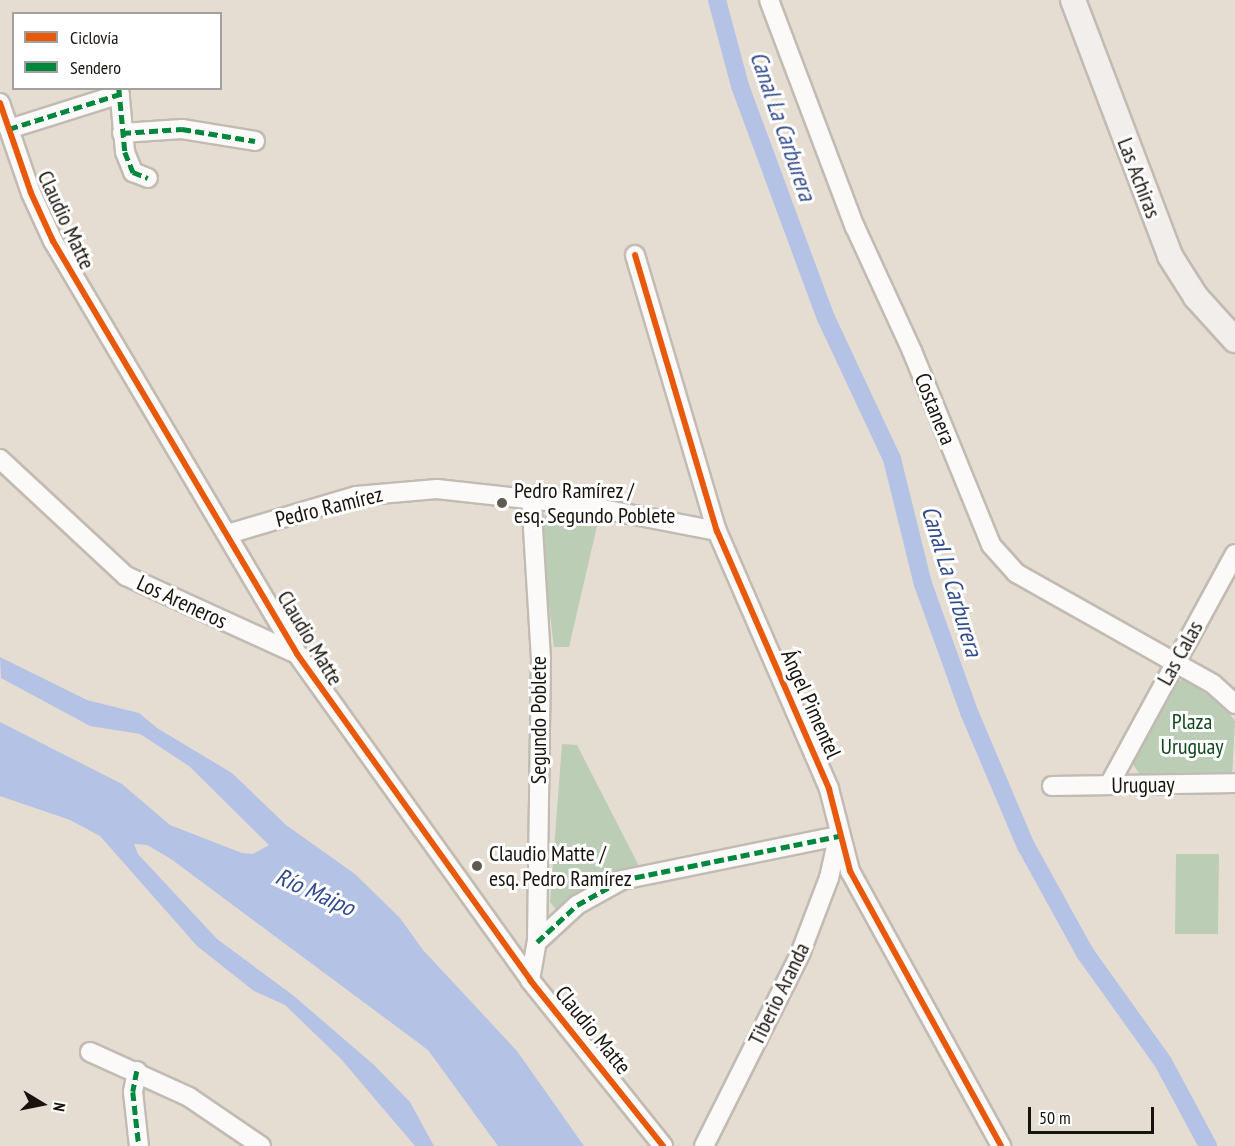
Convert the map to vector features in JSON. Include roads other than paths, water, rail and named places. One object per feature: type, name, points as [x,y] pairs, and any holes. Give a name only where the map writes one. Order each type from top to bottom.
[{"type":"street","name":"Costanera","points":[[769,0],[855,227],[912,351],[991,545],[1016,573],[1213,684],[1235,704]]},
{"type":"street","name":"Las Achiras","points":[[1073,0],[1166,246],[1196,297],[1235,340]]},
{"type":"street","points":[[9,129],[119,91],[122,133],[133,172],[148,178]]},
{"type":"street","name":"Claudio Matte","points":[[0,103],[31,194],[65,262],[297,654],[530,980],[663,1146]]},
{"type":"street","points":[[122,133],[182,129],[255,141]]},
{"type":"street","name":"Ángel Pimentel","points":[[635,255],[717,531],[824,777],[850,871],[1001,1146]]},
{"type":"street","name":"Los Areneros","points":[[0,459],[126,576],[297,654]]},
{"type":"street","name":"Pedro Ramírez","points":[[228,534],[330,502],[382,492],[437,489],[531,497],[717,531]]},
{"type":"street","name":"Segundo Poblete","points":[[530,980],[537,942],[541,659],[531,497]]},
{"type":"street","name":"Las Calas","points":[[1109,785],[1173,663],[1235,554]]},
{"type":"street","name":"Uruguay","points":[[1052,786],[1235,783]]},
{"type":"street","points":[[537,942],[577,905],[622,880],[839,836]]},
{"type":"street","name":"Tiberio Aranda","points":[[704,1146],[800,954],[829,879],[839,836]]},
{"type":"street","points":[[90,1052],[137,1071],[189,1097],[261,1146]]},
{"type":"street","points":[[137,1071],[133,1092],[139,1146]]},
{"type":"water","name":"Río Maipo","points":[[0,657],[87,700],[139,713],[157,728],[232,773],[286,825],[355,874],[400,918],[423,950],[517,1051],[584,1146],[498,1146],[428,1050],[171,859],[147,845],[134,844],[138,854],[217,939],[294,996],[374,1065],[410,1102],[434,1146],[415,1146],[341,1059],[285,1005],[254,991],[197,946],[100,836],[70,820],[0,796],[0,722],[122,784],[170,825],[242,853],[253,854],[269,845],[189,766],[140,734],[90,726],[1,678]]},
{"type":"waterway","name":"Canal La Carburera","points":[[717,0],[740,86],[826,318],[892,459],[923,584],[969,712],[1026,846],[1085,953],[1163,1062],[1208,1146]]},
{"type":"place","name":"Pedro Ramírez / esq. Segundo Poblete","points":[[502,503]]},
{"type":"place","name":"Claudio Matte / esq. Pedro Ramírez","points":[[477,866]]},
{"type":"park label","name":"Plaza Uruguay","points":[[1192,734]]}]
